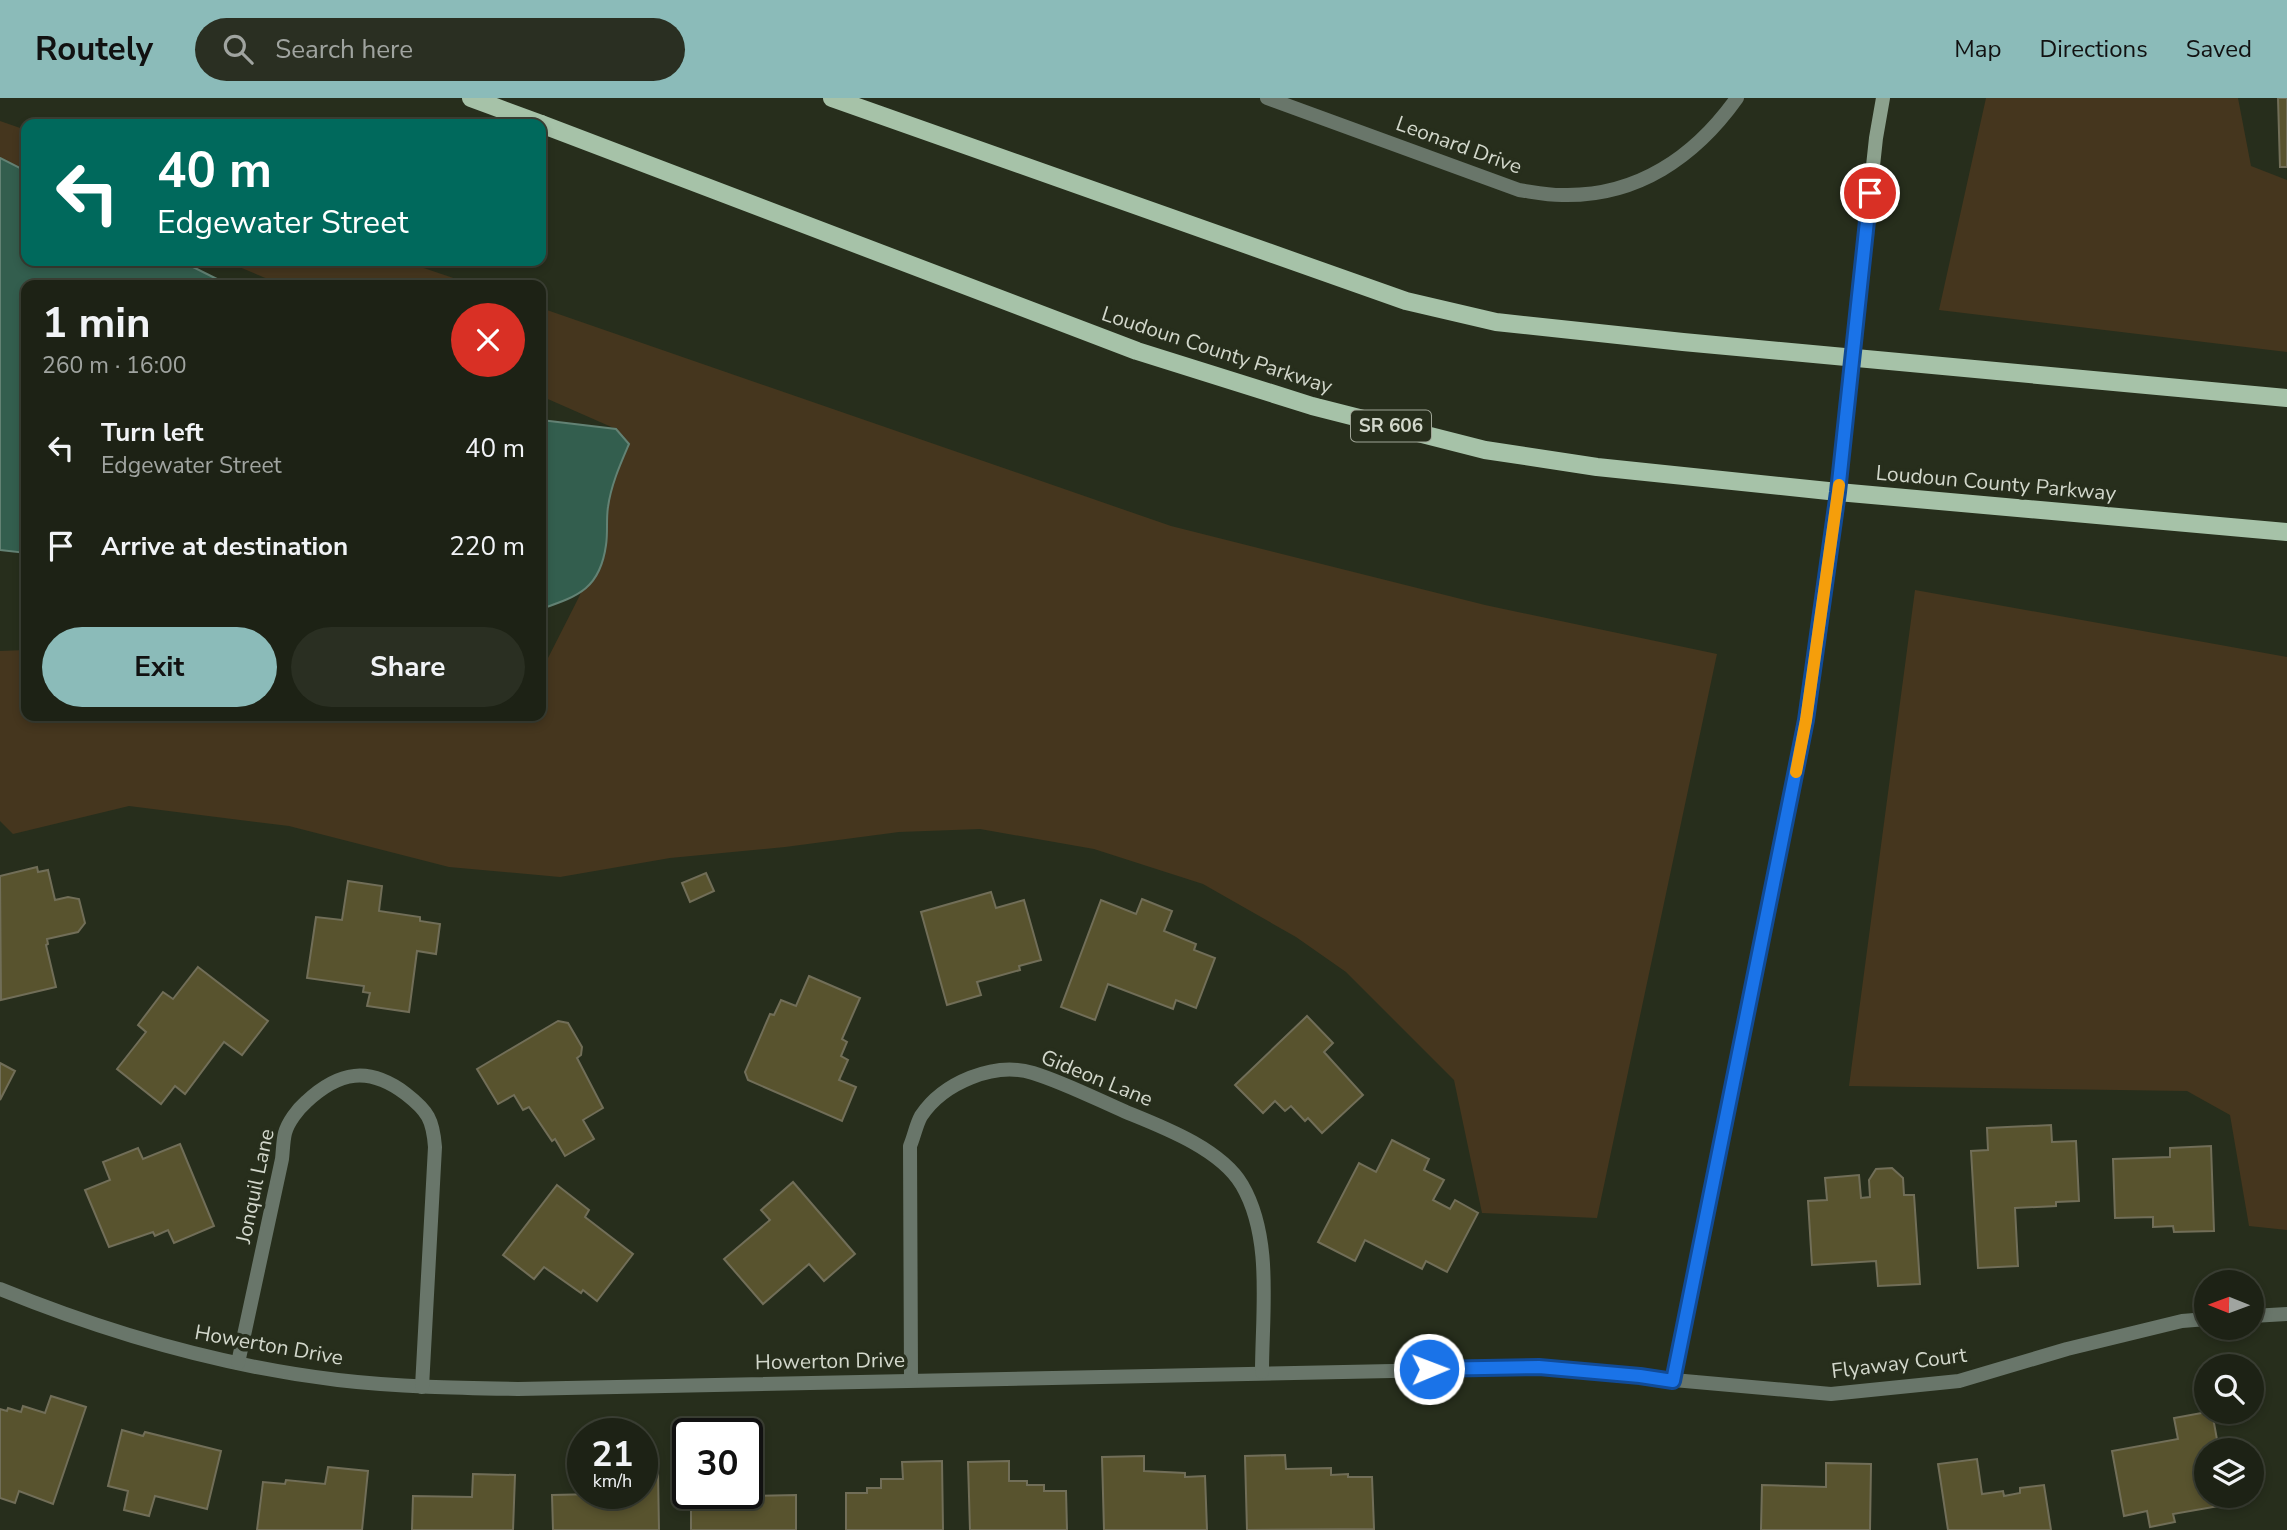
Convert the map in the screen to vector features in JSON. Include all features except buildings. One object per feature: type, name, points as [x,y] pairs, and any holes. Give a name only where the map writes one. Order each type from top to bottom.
[{"type":"main road","name":"Loudoun County Parkway","points":[[471,98],[528,119]]},
{"type":"main road","points":[[832,98],[1406,301],[1496,322],[2287,398]]},
{"type":"main road","name":"Loudoun County Parkway","points":[[546,126],[1137,351],[1312,406],[1485,450],[1597,467],[1838,492],[2287,532]]},
{"type":"street","name":"Leonard Drive","points":[[1267,98],[1519,190],[1562,195],[1606,191],[1647,177],[1686,155],[1718,125],[1737,98]]},
{"type":"street","points":[[1673,1381],[1804,734],[1838,492],[1876,138],[1883,98]]},
{"type":"street","name":"Gideon Lane","points":[[911,1380],[910,1146],[920,1118],[938,1096],[965,1079],[999,1070],[1031,1072],[1163,1127],[1216,1157],[1240,1182],[1255,1211],[1262,1242],[1262,1372]]},
{"type":"street","name":"Jonquil Lane","points":[[238,1363],[282,1159],[285,1132],[299,1108],[318,1090],[344,1077],[366,1074],[391,1083],[423,1107],[433,1126],[435,1147],[422,1387]]},
{"type":"street","name":"Howerton Drive","points":[[0,1289],[51,1310],[160,1345],[238,1363],[337,1380],[422,1387],[518,1389],[1539,1367],[1673,1381]]},
{"type":"street","points":[[2264,1315],[2287,1314]]},
{"type":"street","name":"Flyaway Court","points":[[1673,1381],[1831,1394],[1959,1381],[2067,1349],[2194,1320]]},
{"type":"shaded area","points":[[1986,98],[2238,98],[2251,166],[2287,180],[2287,352],[1939,310]]},
{"type":"shaded area","points":[[0,121],[21,128],[21,173],[0,164]]},
{"type":"shaded area","points":[[0,158],[21,168],[21,266],[191,266],[219,280],[21,280],[21,552],[0,550]]},
{"type":"shaded area","points":[[237,266],[418,266],[459,280],[270,280]]},
{"type":"shaded area","points":[[546,310],[1171,526],[1485,605],[1717,654],[1597,1218],[1482,1213],[1454,1080],[1346,972],[1296,937],[1203,884],[1094,849],[980,829],[899,832],[670,858],[560,877],[449,867],[289,826],[129,806],[13,834],[0,821],[0,651],[21,650],[21,721],[546,721],[546,660],[580,595],[616,429],[546,398]]},
{"type":"shaded area","points":[[546,421],[616,429],[629,444],[611,491],[606,545],[599,572],[585,589],[546,607]]},
{"type":"shaded area","points":[[1915,590],[2287,657],[2287,1230],[2249,1226],[2230,1115],[2187,1091],[1849,1086]]},
{"type":"slow traffic","points":[[1796,772],[1806,720],[1839,485]]},
{"type":"route","points":[[1429,1369],[1539,1367],[1673,1381],[1806,720],[1838,492],[1870,193]]}]
